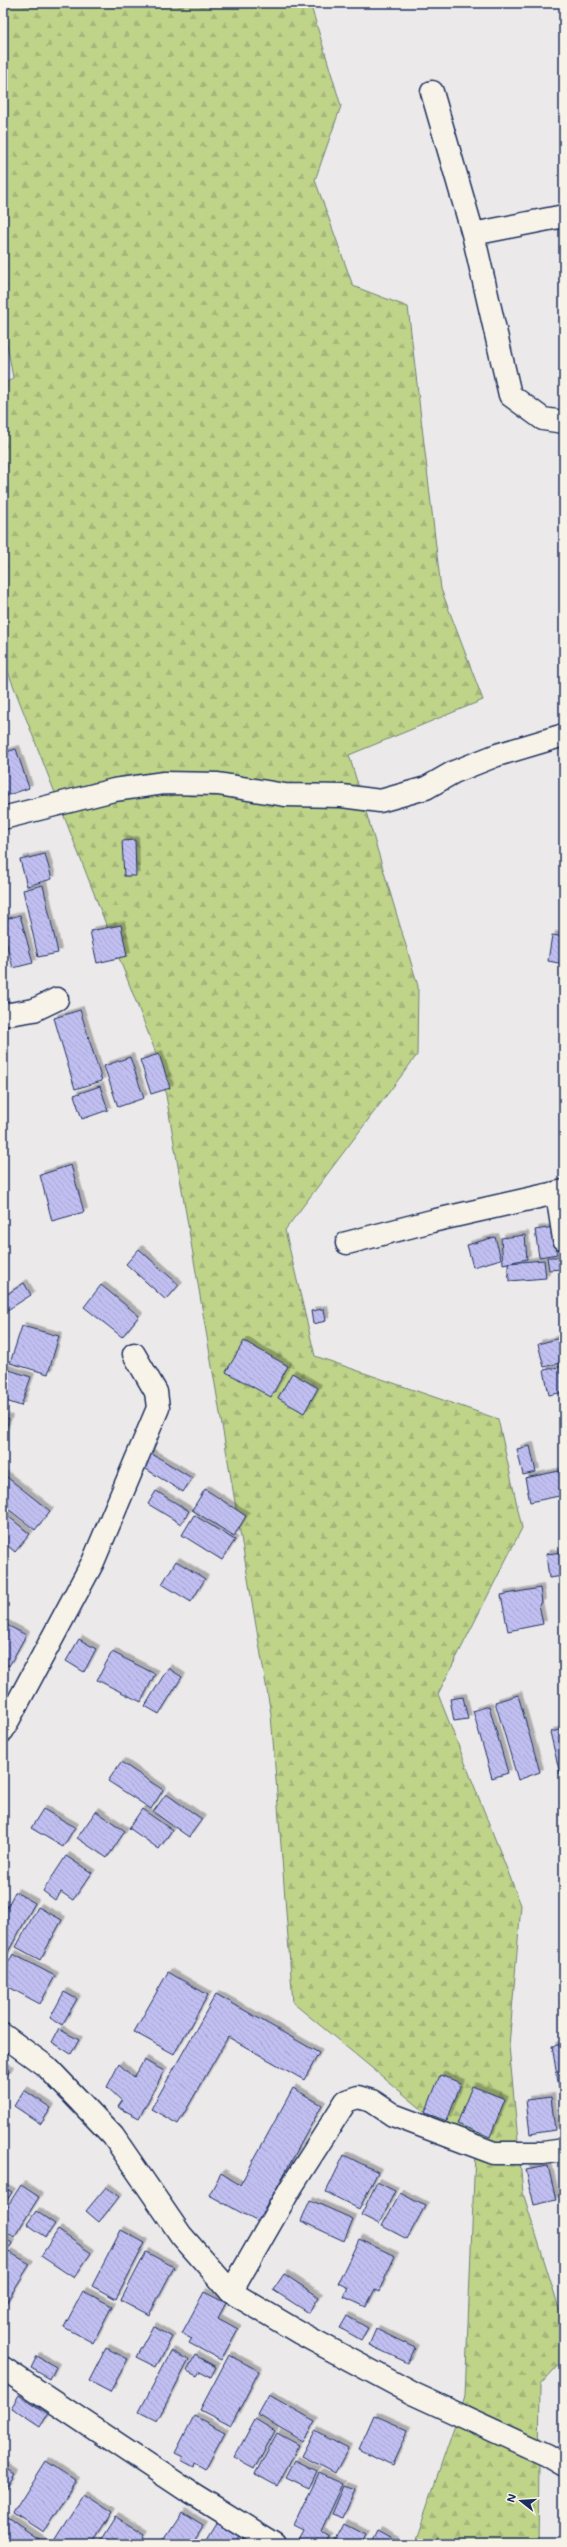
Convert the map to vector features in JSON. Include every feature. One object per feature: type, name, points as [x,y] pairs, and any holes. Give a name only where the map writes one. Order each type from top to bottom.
[{"type":"street","points":[[432,92],[473,234],[510,395],[543,419],[564,422]]},
{"type":"street","points":[[473,234],[564,216]]},
{"type":"street","points":[[3,818],[114,790],[164,783],[218,784],[285,795],[342,796],[380,801],[426,788],[454,772],[497,755],[564,735]]},
{"type":"street","points":[[3,1015],[34,1010],[57,999]]},
{"type":"street","points":[[347,1243],[432,1221],[560,1192],[564,1240]]},
{"type":"street","points":[[3,1730],[93,1562],[158,1408],[156,1392],[134,1354]]},
{"type":"street","points":[[3,2035],[46,2066],[113,2136],[181,2235],[231,2292],[300,2333],[414,2394],[547,2456],[564,2466]]},
{"type":"street","points":[[231,2292],[290,2189],[346,2101],[358,2097],[372,2101],[393,2115],[494,2153],[543,2153],[564,2150]]},
{"type":"street","points":[[3,2368],[181,2486],[274,2544]]},
{"type":"green space","points":[[3,3],[310,3],[341,106],[315,180],[353,286],[408,307],[441,589],[483,700],[349,755],[418,986],[417,1055],[285,1230],[315,1356],[498,1419],[522,1528],[438,1694],[521,1905],[509,2046],[523,2193],[564,2324],[564,2359],[540,2385],[538,2544],[414,2544],[465,2396],[475,2153],[293,2003],[271,1714],[161,1066],[3,659],[3,385],[13,378],[3,321]]},
{"type":"building","points":[[16,749],[29,788],[3,797],[3,753]]},
{"type":"building","points":[[135,840],[136,876],[124,876],[122,841]]},
{"type":"building","points":[[45,854],[52,879],[27,886],[20,860]]},
{"type":"building","points":[[43,885],[58,953],[38,957],[23,890]]},
{"type":"building","points":[[20,915],[33,963],[13,968],[3,930],[3,920]]},
{"type":"building","points":[[121,925],[127,956],[97,963],[90,931]]},
{"type":"building","points":[[552,935],[564,937],[564,964],[548,961]]},
{"type":"building","points":[[80,1010],[102,1081],[75,1089],[54,1018]]},
{"type":"building","points":[[159,1054],[170,1088],[151,1094],[140,1060]]},
{"type":"building","points":[[130,1057],[144,1098],[118,1107],[104,1066]]},
{"type":"building","points":[[100,1086],[108,1110],[82,1119],[74,1095]]},
{"type":"building","points":[[71,1165],[84,1212],[52,1221],[40,1175]]},
{"type":"building","points":[[554,1227],[557,1254],[539,1257],[535,1230]]},
{"type":"building","points":[[525,1235],[527,1259],[503,1264],[501,1238]]},
{"type":"building","points":[[495,1237],[501,1259],[473,1267],[467,1245]]},
{"type":"building","points":[[139,1249],[179,1285],[166,1300],[126,1264]]},
{"type":"building","points":[[547,1257],[561,1257],[562,1269],[549,1270]]},
{"type":"building","points":[[544,1260],[546,1278],[509,1281],[508,1263]]},
{"type":"building","points":[[24,1283],[31,1295],[3,1313],[3,1297]]},
{"type":"building","points":[[101,1285],[139,1316],[122,1337],[84,1307]]},
{"type":"building","points":[[324,1309],[326,1321],[313,1324],[311,1311]]},
{"type":"building","points":[[22,1326],[59,1336],[48,1374],[10,1363]]},
{"type":"building","points":[[564,1337],[564,1362],[544,1367],[538,1344]]},
{"type":"building","points":[[244,1341],[288,1366],[271,1397],[226,1372]]},
{"type":"building","points":[[564,1366],[564,1392],[549,1395],[544,1370]]},
{"type":"building","points":[[3,1368],[31,1377],[21,1406],[3,1400]]},
{"type":"building","points":[[292,1373],[318,1388],[304,1413],[278,1398]]},
{"type":"building","points":[[3,1417],[9,1419],[3,1436]]},
{"type":"building","points":[[564,1432],[564,1444],[561,1433]]},
{"type":"building","points":[[530,1446],[536,1472],[523,1475],[517,1449]]},
{"type":"building","points":[[149,1452],[192,1478],[183,1492],[141,1466]]},
{"type":"building","points":[[564,1470],[564,1495],[530,1502],[525,1478]]},
{"type":"building","points":[[3,1474],[50,1511],[35,1530],[3,1505]]},
{"type":"building","points":[[205,1489],[246,1516],[234,1536],[192,1510]]},
{"type":"building","points":[[156,1491],[189,1511],[181,1524],[148,1504]]},
{"type":"building","points":[[3,1512],[30,1534],[15,1552],[3,1542]]},
{"type":"building","points":[[194,1515],[235,1540],[222,1560],[182,1535]]},
{"type":"building","points":[[564,1527],[564,1546],[561,1528]]},
{"type":"building","points":[[564,1552],[564,1576],[549,1578],[546,1554]]},
{"type":"building","points":[[176,1561],[205,1579],[191,1602],[162,1584]]},
{"type":"building","points":[[540,1588],[542,1603],[539,1604],[543,1624],[508,1631],[501,1595]]},
{"type":"building","points":[[3,1623],[26,1635],[9,1666],[3,1663]]},
{"type":"building","points":[[79,1639],[96,1649],[84,1672],[66,1661]]},
{"type":"building","points":[[112,1652],[155,1674],[141,1702],[97,1680]]},
{"type":"building","points":[[168,1668],[182,1677],[159,1714],[145,1706]]},
{"type":"building","points":[[518,1695],[540,1772],[518,1780],[495,1702]]},
{"type":"building","points":[[463,1697],[468,1719],[454,1721],[450,1699]]},
{"type":"building","points":[[489,1706],[508,1773],[492,1778],[473,1711]]},
{"type":"building","points":[[564,1729],[564,1773],[560,1774],[550,1732]]},
{"type":"building","points":[[121,1762],[163,1790],[151,1809],[108,1781]]},
{"type":"building","points":[[166,1794],[202,1819],[189,1837],[153,1812]]},
{"type":"building","points":[[43,1809],[75,1827],[63,1847],[31,1828]]},
{"type":"building","points":[[142,1809],[172,1830],[159,1849],[129,1828]]},
{"type":"building","points":[[96,1811],[125,1831],[107,1858],[77,1838]]},
{"type":"building","points":[[66,1856],[92,1873],[73,1900],[61,1892],[55,1900],[43,1891]]},
{"type":"building","points":[[15,1892],[35,1903],[3,1961],[3,1915]]},
{"type":"building","points":[[38,1907],[62,1920],[40,1960],[16,1947]]},
{"type":"building","points":[[13,1954],[55,1976],[40,2004],[3,1984],[3,1972]]},
{"type":"building","points":[[168,1972],[208,1995],[174,2054],[134,2032]]},
{"type":"building","points":[[64,1992],[77,1999],[62,2025],[50,2018]]},
{"type":"building","points":[[216,1994],[319,2053],[304,2080],[228,2037],[178,2124],[151,2109]]},
{"type":"building","points":[[59,2029],[79,2040],[71,2054],[52,2042]]},
{"type":"building","points":[[564,2044],[564,2093],[560,2094],[552,2046]]},
{"type":"building","points":[[144,2060],[164,2071],[139,2118],[118,2107],[122,2101],[107,2087],[119,2064],[134,2078]]},
{"type":"building","points":[[3,2066],[10,2070],[3,2081]]},
{"type":"building","points":[[440,2075],[461,2083],[447,2121],[425,2113]]},
{"type":"building","points":[[472,2086],[505,2099],[490,2137],[457,2124]]},
{"type":"building","points":[[293,2088],[322,2105],[258,2222],[209,2195],[221,2173],[240,2185]]},
{"type":"building","points":[[24,2090],[51,2108],[41,2124],[14,2106]]},
{"type":"building","points":[[551,2097],[555,2130],[530,2134],[526,2100]]},
{"type":"building","points":[[344,2155],[378,2172],[359,2209],[326,2192]]},
{"type":"building","points":[[564,2160],[564,2173],[561,2161]]},
{"type":"building","points":[[548,2166],[556,2200],[534,2205],[526,2170]]},
{"type":"building","points":[[377,2182],[395,2191],[379,2224],[361,2215]]},
{"type":"building","points":[[21,2185],[39,2197],[14,2237],[3,2229],[3,2213]]},
{"type":"building","points":[[3,2187],[12,2192],[3,2206]]},
{"type":"building","points":[[106,2187],[119,2197],[99,2222],[86,2211]]},
{"type":"building","points":[[400,2193],[425,2206],[407,2239],[382,2226]]},
{"type":"building","points":[[310,2200],[353,2219],[344,2241],[301,2221]]},
{"type":"building","points":[[36,2211],[55,2224],[46,2237],[27,2224]]},
{"type":"building","points":[[58,2230],[91,2253],[74,2278],[41,2256]]},
{"type":"building","points":[[121,2230],[145,2243],[116,2299],[92,2286]]},
{"type":"building","points":[[3,2237],[12,2243],[3,2257]]},
{"type":"building","points":[[359,2239],[395,2256],[379,2291],[375,2289],[366,2307],[344,2297],[348,2288],[338,2283]]},
{"type":"building","points":[[9,2252],[30,2264],[4,2306],[3,2262]]},
{"type":"building","points":[[146,2252],[174,2267],[149,2315],[121,2300]]},
{"type":"building","points":[[284,2274],[319,2297],[309,2313],[273,2290]]},
{"type":"building","points":[[83,2291],[112,2306],[93,2343],[64,2327]]},
{"type":"building","points":[[204,2292],[226,2303],[218,2318],[238,2329],[221,2360],[189,2343],[192,2338],[182,2333]]},
{"type":"building","points":[[347,2316],[368,2328],[361,2340],[340,2328]]},
{"type":"building","points":[[153,2326],[172,2337],[156,2367],[136,2357]]},
{"type":"building","points":[[376,2329],[415,2348],[408,2363],[369,2345]]},
{"type":"building","points":[[106,2348],[128,2359],[110,2392],[89,2381]]},
{"type":"building","points":[[171,2351],[189,2360],[157,2421],[139,2412]]},
{"type":"building","points":[[195,2355],[216,2367],[211,2377],[200,2371],[197,2376],[187,2371]]},
{"type":"building","points":[[229,2355],[259,2371],[231,2426],[200,2410]]},
{"type":"building","points":[[37,2356],[56,2367],[50,2379],[31,2368]]},
{"type":"building","points":[[19,2395],[48,2414],[40,2427],[11,2408]]},
{"type":"building","points":[[269,2395],[315,2421],[303,2441],[258,2415]]},
{"type":"building","points":[[374,2415],[408,2430],[392,2465],[359,2449]]},
{"type":"building","points":[[194,2416],[225,2432],[205,2469],[195,2463],[194,2467],[181,2460],[183,2457],[175,2453]]},
{"type":"building","points":[[255,2419],[275,2431],[254,2469],[234,2458]]},
{"type":"building","points":[[315,2431],[348,2449],[335,2473],[302,2456]]},
{"type":"building","points":[[277,2433],[299,2445],[277,2486],[255,2474]]},
{"type":"building","points":[[295,2460],[317,2471],[309,2488],[286,2477]]},
{"type":"building","points":[[46,2461],[76,2481],[43,2532],[13,2513]]},
{"type":"building","points":[[3,2465],[15,2473],[3,2492]]},
{"type":"building","points":[[319,2473],[343,2484],[321,2531],[331,2537],[327,2544],[297,2544],[304,2531],[294,2526]]},
{"type":"building","points":[[344,2486],[355,2490],[343,2518],[332,2514]]},
{"type":"building","points":[[83,2494],[112,2513],[92,2544],[64,2544],[55,2538]]},
{"type":"building","points":[[182,2512],[203,2525],[191,2544],[161,2544]]},
{"type":"building","points":[[116,2517],[145,2535],[139,2544],[99,2544]]},
{"type":"building","points":[[8,2518],[46,2544],[3,2544],[3,2526]]},
{"type":"building","points":[[217,2521],[239,2536],[234,2544],[203,2544]]},
{"type":"building","points":[[345,2523],[366,2534],[361,2544],[334,2544]]},
{"type":"building","points":[[378,2530],[398,2541],[396,2544],[371,2544]]},
{"type":"building","points":[[242,2540],[248,2544],[240,2544]]}]
